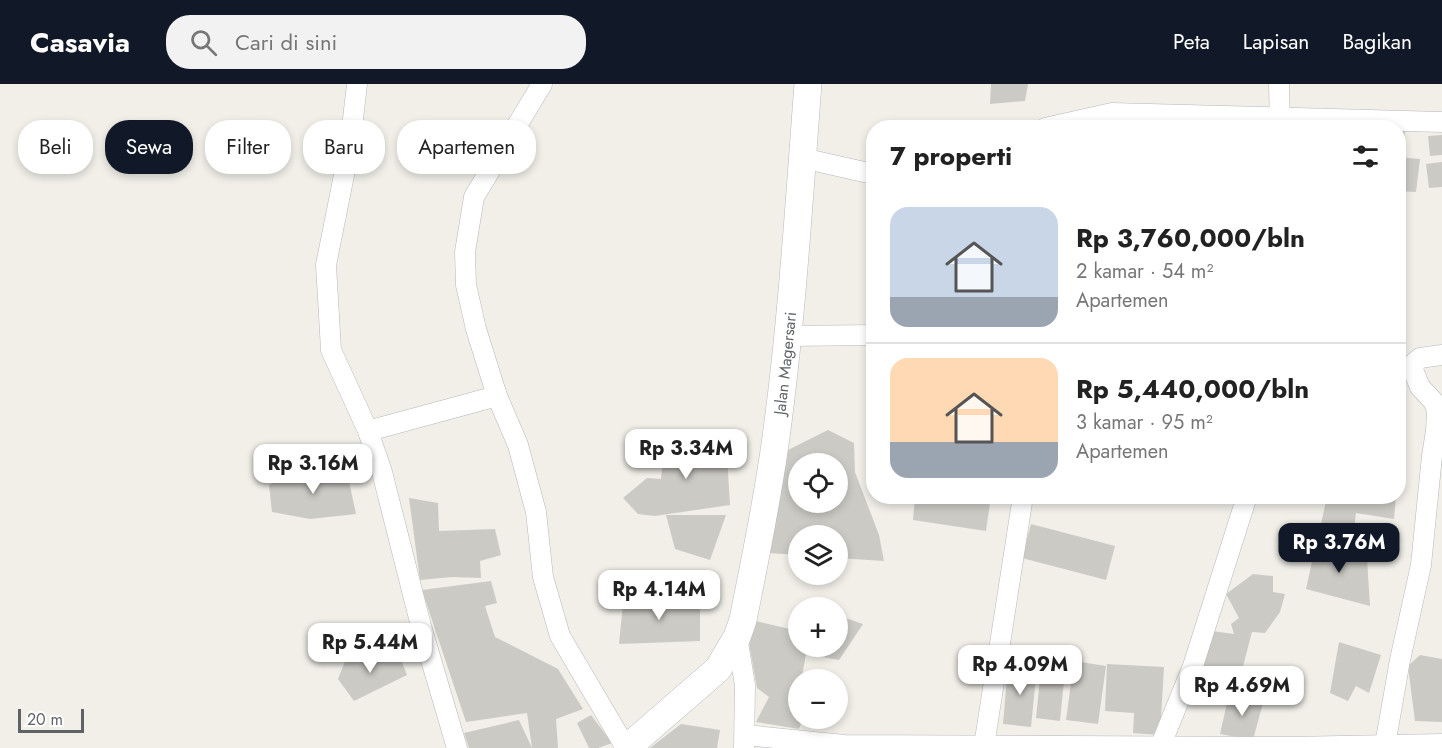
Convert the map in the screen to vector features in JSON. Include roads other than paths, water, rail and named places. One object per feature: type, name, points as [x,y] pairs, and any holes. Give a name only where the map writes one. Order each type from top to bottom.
[{"type":"street","points":[[357,84],[350,145],[327,256],[326,278],[331,350],[368,431],[382,472],[420,626],[457,748]]},
{"type":"street","points":[[542,84],[474,197],[465,252],[466,285],[476,329],[497,396],[521,456],[536,512],[543,577],[560,636],[627,748]]},
{"type":"street","name":"Jalan Magersari","points":[[627,748],[718,669],[737,637],[743,620],[769,488],[787,336],[808,84]]},
{"type":"street","points":[[1279,84],[1280,120]]},
{"type":"street","points":[[1081,120],[1112,113],[1230,120]]},
{"type":"street","points":[[1406,122],[1442,122]]},
{"type":"street","points":[[802,158],[866,172]]},
{"type":"street","points":[[787,336],[866,335]]},
{"type":"street","points":[[1385,746],[1400,660],[1421,565],[1431,456],[1436,431],[1437,412],[1434,402],[1420,387],[1413,370],[1415,362],[1420,358],[1442,355]]},
{"type":"street","points":[[368,431],[497,396]]},
{"type":"street","points":[[984,746],[1022,504]]},
{"type":"street","points":[[1160,747],[1193,666],[1244,504]]},
{"type":"street","points":[[737,637],[745,685],[745,741],[844,745],[1207,748],[1314,748],[1442,744]]}]
